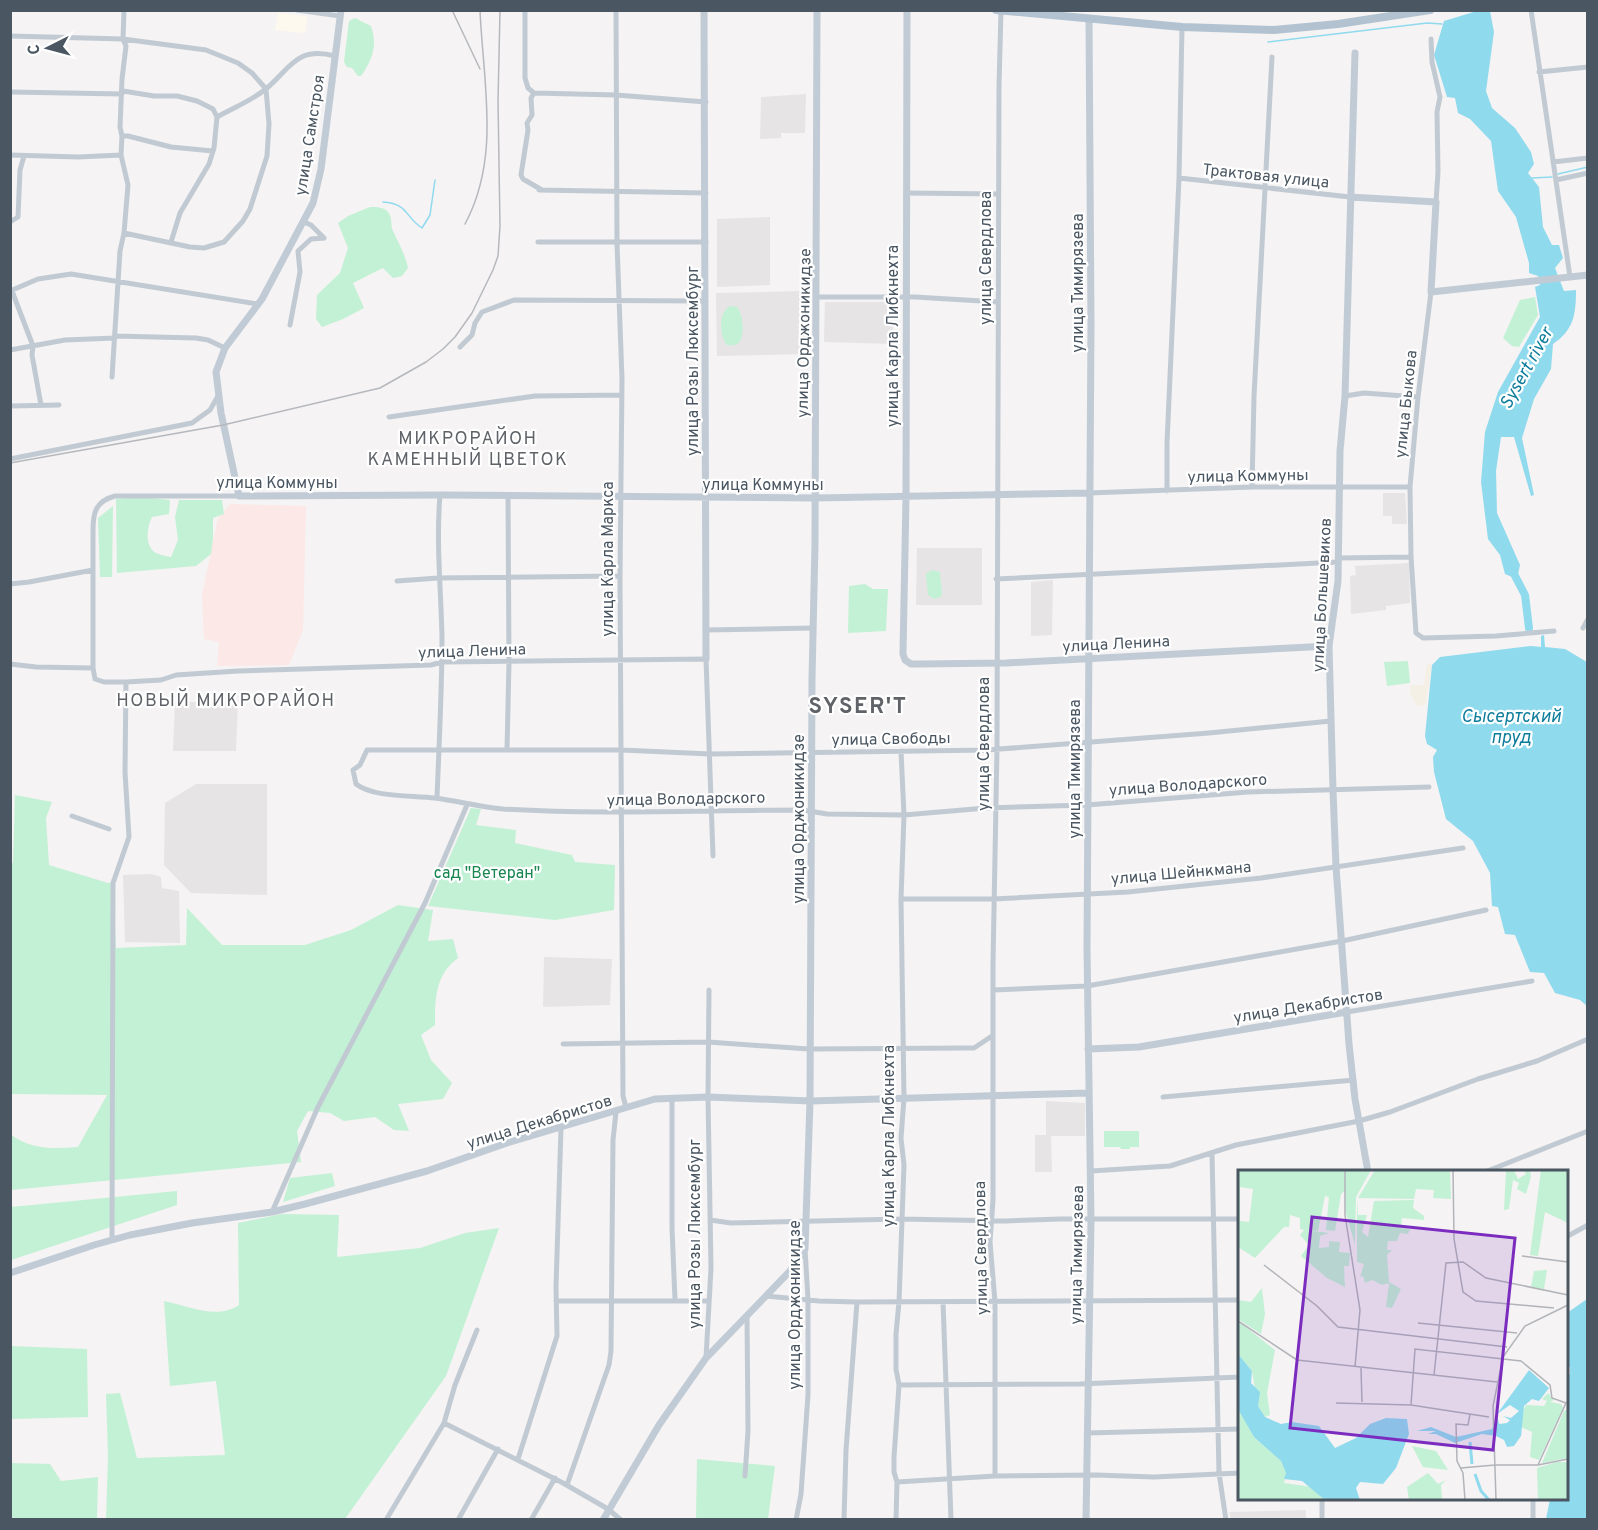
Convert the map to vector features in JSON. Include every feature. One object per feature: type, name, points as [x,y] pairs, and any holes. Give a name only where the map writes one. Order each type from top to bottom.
[{"type":"main road","points":[[996,10],[1182,27],[1274,30],[1338,24],[1430,10]]},
{"type":"street","points":[[111,377],[117,281],[128,185],[121,155],[120,127],[126,45],[123,39],[124,10]]},
{"type":"street","points":[[297,10],[340,13]]},
{"type":"street","points":[[525,10],[525,78],[528,88],[534,93],[616,95],[706,102]]},
{"type":"street","name":"улица Карла Маркса","points":[[616,10],[617,243],[621,395],[623,1096],[626,1107]]},
{"type":"street","name":"улица Розы Люксембург","points":[[704,10],[706,659],[713,856]]},
{"type":"street","name":"улица Орджоникидзе","points":[[796,1520],[801,1494],[808,1395],[808,1299],[805,1249],[810,1101],[811,811],[818,297],[817,10]]},
{"type":"street","name":"улица Карла Либкнехта","points":[[905,660],[903,654],[906,497],[907,10]]},
{"type":"street","points":[[1531,10],[1570,277]]},
{"type":"street","name":"улица Свердлова","points":[[995,1476],[995,1302],[990,1242],[997,748],[998,194],[1001,11]]},
{"type":"street","name":"улица Самстроя","points":[[239,496],[218,396],[216,372],[225,348],[262,299],[304,222],[318,188],[340,13]]},
{"type":"street","name":"улица Тимирязева","points":[[1086,1520],[1091,1220],[1087,986],[1089,19]]},
{"type":"street","points":[[1167,491],[1167,443],[1179,178],[1182,27]]},
{"type":"street","points":[[10,36],[123,39],[206,50],[221,54],[238,63],[252,73],[266,89],[269,124],[267,156],[250,209],[243,221],[224,242],[204,248],[190,247],[124,233]]},
{"type":"street","name":"улица Быкова","points":[[1431,39],[1432,62],[1440,97],[1437,112],[1438,172],[1431,292],[1410,487],[1411,557],[1417,636],[1423,638],[1496,636],[1554,631]]},
{"type":"street","points":[[217,117],[266,89],[290,64],[311,53],[335,56]]},
{"type":"street","name":"улица Большевиков","points":[[1355,53],[1338,560],[1336,599],[1329,646],[1336,867],[1354,1080],[1368,1170]]},
{"type":"street","points":[[1252,487],[1254,396],[1272,57]]},
{"type":"street","points":[[1539,72],[1587,67]]},
{"type":"street","points":[[10,92],[122,92],[177,96],[197,100],[213,109],[217,117],[213,151],[201,180],[180,213],[171,242]]},
{"type":"street","points":[[534,93],[531,98],[532,115],[527,123],[521,175],[523,179],[540,190],[706,194]]},
{"type":"street","points":[[122,136],[171,147],[213,151]]},
{"type":"street","points":[[10,155],[78,157],[121,155]]},
{"type":"street","points":[[10,222],[18,217],[20,170],[24,156]]},
{"type":"street","points":[[1553,162],[1587,158]]},
{"type":"street","points":[[1556,180],[1587,173]]},
{"type":"street","name":"Трактовая улица","points":[[1179,178],[1350,197]]},
{"type":"street","points":[[906,193],[998,194]]},
{"type":"street","points":[[1350,197],[1436,202]]},
{"type":"street","points":[[290,325],[300,272],[298,251],[310,239],[324,238],[311,225],[304,222]]},
{"type":"street","points":[[538,242],[706,242]]},
{"type":"street","points":[[41,405],[32,355],[33,346],[11,291],[38,279],[71,274],[258,304]]},
{"type":"street","points":[[1431,292],[1587,275]]},
{"type":"street","points":[[818,297],[905,297],[998,302]]},
{"type":"street","points":[[460,347],[472,336],[478,318],[483,312],[525,299],[706,301]]},
{"type":"street","points":[[10,350],[65,340],[115,337],[196,338],[208,340],[225,348]]},
{"type":"street","points":[[1345,396],[1364,393],[1418,397]]},
{"type":"street","points":[[389,417],[535,396],[621,395]]},
{"type":"street","points":[[10,459],[192,423],[210,410],[218,396]]},
{"type":"street","points":[[10,406],[59,405]]},
{"type":"street","name":"улица Коммуны","points":[[93,570],[93,513],[99,503],[115,496],[508,495],[815,498],[1089,493],[1252,487],[1410,487]]},
{"type":"street","points":[[437,798],[442,662],[438,578],[440,495]]},
{"type":"street","points":[[507,750],[508,495]]},
{"type":"street","points":[[996,579],[1411,557]]},
{"type":"street","points":[[10,584],[93,570],[93,668],[10,664]]},
{"type":"street","points":[[397,581],[438,578],[620,576]]},
{"type":"street","points":[[1583,628],[1587,619]]},
{"type":"street","points":[[706,630],[813,628]]},
{"type":"street","name":"улица Ленина","points":[[905,660],[911,664],[996,663],[1329,646]]},
{"type":"street","name":"улица Ленина","points":[[93,668],[95,679],[126,682],[161,680],[176,675],[238,671],[442,662],[706,659]]},
{"type":"street","points":[[112,1240],[113,883],[129,837],[125,772],[126,682]]},
{"type":"street","name":"улица Свободы","points":[[353,770],[360,765],[367,750],[622,750],[710,754],[987,750],[1087,744],[1331,721]]},
{"type":"street","name":"улица Карла Либкнехта","points":[[896,1520],[897,1482],[894,1457],[899,1385],[896,1369],[904,1165],[901,1138],[904,1098],[901,899],[904,814],[901,752]]},
{"type":"street","name":"улица Володарского","points":[[353,770],[356,784],[370,792],[437,798],[467,805],[502,808],[622,813],[713,810],[904,814],[996,807],[1087,805],[1248,792],[1429,787]]},
{"type":"street","points":[[272,1212],[318,1107],[425,903],[467,805]]},
{"type":"street","points":[[72,816],[109,829]]},
{"type":"street","name":"улица Шейнкмана","points":[[901,899],[994,899],[1150,889],[1336,867],[1462,848]]},
{"type":"street","points":[[993,990],[1087,986],[1342,940],[1486,910]]},
{"type":"street","name":"улица Декабристов","points":[[1088,1049],[1139,1047],[1532,981]]},
{"type":"street","name":"улица Розы Люксембург","points":[[706,1358],[710,1220],[709,990]]},
{"type":"street","points":[[563,1044],[708,1042],[809,1049],[975,1048],[992,1036]]},
{"type":"street","points":[[1091,1171],[1170,1167],[1236,1145],[1359,1121],[1537,1061],[1587,1039]]},
{"type":"street","points":[[1163,1097],[1354,1080]]},
{"type":"street","name":"улица Декабристов","points":[[10,1274],[112,1240],[192,1223],[272,1212],[427,1171],[507,1143],[655,1099],[708,1097],[810,1101],[1089,1093]]},
{"type":"street","points":[[672,1098],[672,1228],[675,1300]]},
{"type":"street","points":[[567,1485],[609,1365],[612,1328],[615,1112]]},
{"type":"street","points":[[518,1459],[557,1336],[561,1128]]},
{"type":"street","points":[[1490,1170],[1587,1131]]},
{"type":"street","points":[[1212,1153],[1219,1473],[1226,1520]]},
{"type":"street","points":[[710,1220],[730,1224],[901,1219],[1238,1219]]},
{"type":"street","points":[[1568,1236],[1587,1225]]},
{"type":"street","points":[[603,1520],[659,1425],[706,1358],[790,1271],[805,1249]]},
{"type":"street","points":[[766,1296],[857,1302],[1238,1300]]},
{"type":"street","points":[[556,1301],[709,1301]]},
{"type":"street","points":[[844,1520],[846,1450],[857,1302]]},
{"type":"street","points":[[943,1302],[951,1520]]},
{"type":"street","points":[[745,1476],[748,1431],[747,1314]]},
{"type":"street","points":[[386,1520],[444,1423],[455,1385],[477,1330]]},
{"type":"street","points":[[899,1385],[1087,1383],[1238,1377]]},
{"type":"street","points":[[444,1423],[567,1485],[609,1509],[621,1520]]},
{"type":"street","points":[[1087,1432],[1238,1429]]},
{"type":"street","points":[[458,1520],[498,1449]]},
{"type":"street","points":[[897,1482],[995,1476],[1154,1477],[1238,1473]]},
{"type":"street","points":[[531,1520],[555,1479]]},
{"type":"street","points":[[1322,1500],[1322,1520]]},
{"type":"street","points":[[1533,1500],[1533,1520]]},
{"type":"shaded area","points":[[278,13],[307,16],[305,33],[275,30]]},
{"type":"shaded area","points":[[806,94],[805,133],[781,133],[781,138],[760,139],[761,97]]},
{"type":"shaded area","points":[[770,217],[770,285],[717,287],[717,219]]},
{"type":"shaded area","points":[[803,291],[806,354],[717,356],[716,293]]},
{"type":"shaded area","points":[[825,302],[893,302],[893,344],[824,342]]},
{"type":"shaded area","points":[[1383,493],[1405,493],[1407,524],[1392,524],[1392,516],[1383,516]]},
{"type":"shaded area","points":[[230,504],[306,506],[303,630],[289,665],[217,666],[219,642],[204,639],[202,595],[218,518]]},
{"type":"shaded area","points":[[917,548],[982,548],[982,605],[916,605]]},
{"type":"shaded area","points":[[1409,563],[1410,603],[1386,606],[1386,610],[1351,614],[1350,576],[1356,575],[1355,566]]},
{"type":"shaded area","points":[[1053,580],[1052,635],[1031,636],[1031,582]]},
{"type":"shaded area","points":[[175,702],[238,702],[236,751],[173,751]]},
{"type":"shaded area","points":[[196,784],[267,784],[267,895],[191,893],[164,865],[165,803]]},
{"type":"shaded area","points":[[151,874],[161,877],[162,888],[179,891],[180,943],[125,942],[123,875]]},
{"type":"shaded area","points":[[544,957],[612,959],[610,1005],[543,1007]]},
{"type":"shaded area","points":[[1046,1101],[1085,1103],[1085,1136],[1051,1136],[1052,1172],[1035,1172],[1035,1135],[1046,1135]]},
{"type":"shaded area","points":[[1306,1510],[1306,1520],[1231,1519],[1229,1512]]},
{"type":"green space","points":[[355,18],[371,26],[374,40],[371,58],[361,76],[358,76],[352,68],[347,67],[344,62],[349,21]]},
{"type":"green space","points":[[370,207],[382,208],[390,214],[392,229],[408,268],[402,276],[393,278],[383,268],[353,283],[364,308],[322,327],[316,319],[317,295],[340,273],[348,248],[338,223]]},
{"type":"green space","points":[[1535,297],[1538,315],[1519,347],[1512,346],[1503,338],[1520,300]]},
{"type":"green space","points":[[730,306],[737,307],[739,310],[743,326],[740,341],[737,344],[727,345],[722,336],[721,324],[723,313]]},
{"type":"green space","points":[[141,497],[170,500],[169,514],[152,517],[148,541],[152,550],[171,557],[178,540],[175,517],[179,500],[222,500],[224,514],[213,518],[211,554],[196,566],[117,573],[116,499]]},
{"type":"green space","points":[[113,506],[112,577],[100,577],[98,518]]},
{"type":"green space","points":[[932,570],[940,572],[942,594],[941,597],[934,599],[928,595],[926,574]]},
{"type":"green space","points":[[865,584],[873,589],[888,589],[886,631],[848,633],[849,586]]},
{"type":"green space","points":[[1408,661],[1410,683],[1387,686],[1384,662]]},
{"type":"green space","points":[[15,795],[52,802],[46,818],[49,865],[108,883],[113,882],[116,948],[186,945],[187,908],[222,945],[305,945],[351,930],[398,905],[433,910],[428,941],[453,939],[458,958],[445,972],[438,988],[435,1025],[421,1035],[431,1060],[452,1083],[443,1099],[398,1104],[409,1131],[394,1130],[375,1117],[344,1121],[330,1113],[308,1111],[297,1131],[301,1162],[11,1190],[10,1134],[34,1146],[78,1147],[107,1095],[11,1094],[10,864],[13,863]]},
{"type":"green space","name":"сад \"Ветеран\"","points":[[471,808],[481,809],[476,825],[516,830],[515,843],[572,855],[575,862],[615,865],[614,910],[555,920],[428,906]]},
{"type":"green space","points":[[1104,1131],[1139,1131],[1139,1147],[1121,1149],[1120,1147],[1104,1147]]},
{"type":"green space","points":[[332,1173],[335,1186],[283,1202],[290,1178]]},
{"type":"green space","points":[[177,1191],[177,1205],[11,1260],[11,1207]]},
{"type":"green space","points":[[282,1214],[339,1215],[337,1257],[420,1248],[465,1233],[499,1228],[446,1376],[345,1519],[106,1519],[108,1457],[106,1394],[120,1393],[137,1458],[225,1455],[216,1381],[170,1386],[164,1301],[212,1312],[239,1305],[238,1223]]},
{"type":"green space","points":[[11,1346],[87,1349],[88,1417],[11,1419]]},
{"type":"green space","points":[[697,1459],[775,1466],[768,1519],[696,1520]]},
{"type":"green space","points":[[11,1463],[50,1464],[61,1481],[98,1477],[97,1519],[11,1519]]},
{"type":"sand","points":[[1427,664],[1432,665],[1426,702],[1424,705],[1416,706],[1410,692],[1410,685],[1424,685]]},
{"type":"water","points":[[1477,11],[1490,11],[1494,32],[1486,91],[1492,108],[1515,128],[1531,152],[1534,164],[1528,173],[1539,187],[1543,227],[1552,245],[1559,245],[1563,258],[1555,268],[1564,291],[1576,290],[1570,327],[1553,344],[1551,369],[1534,399],[1522,438],[1534,495],[1531,496],[1514,437],[1501,437],[1496,471],[1497,513],[1520,565],[1517,579],[1505,574],[1500,555],[1488,539],[1481,482],[1485,432],[1498,392],[1540,317],[1535,287],[1540,285],[1538,276],[1529,273],[1529,263],[1516,217],[1498,191],[1491,141],[1470,119],[1458,113],[1455,98],[1447,97],[1434,55],[1444,21]]},
{"type":"water","name":"Сысертский пруд","points":[[1544,635],[1545,647],[1565,649],[1587,662],[1587,1006],[1580,1000],[1555,993],[1544,973],[1530,972],[1515,935],[1505,934],[1498,907],[1492,906],[1490,873],[1473,841],[1446,819],[1434,772],[1433,757],[1437,750],[1427,744],[1425,736],[1432,665],[1440,657],[1531,646],[1541,647],[1541,636]]},
{"type":"water","points":[[1587,1299],[1587,1519],[1546,1519],[1550,1500],[1568,1500],[1568,1375],[1570,1367],[1568,1366],[1568,1312]]},
{"type":"waterway","points":[[1268,42],[1427,23],[1442,24]]},
{"type":"waterway","points":[[1558,174],[1588,167]]},
{"type":"waterway","points":[[1532,178],[1552,177]]},
{"type":"waterway","points":[[383,202],[398,205],[422,228],[430,215],[435,180]]},
{"type":"waterway","name":"Sysert river","points":[[1513,572],[1525,595],[1529,628]]},
{"type":"railway","points":[[452,10],[480,69]]},
{"type":"railway","points":[[465,224],[476,199],[483,173],[486,146],[486,92],[480,10]]},
{"type":"railway","points":[[10,463],[223,425],[380,388],[426,362],[443,349],[455,337],[472,313],[498,256],[500,10]]},
{"type":"district","name":"МИКРОРАЙОН КАМЕННЫЙ ЦВЕТОК","points":[[468,448]]},
{"type":"district","name":"НОВЫЙ МИКРОРАЙОН","points":[[226,700]]},
{"type":"district","name":"SYSER'T","points":[[858,705]]}]
